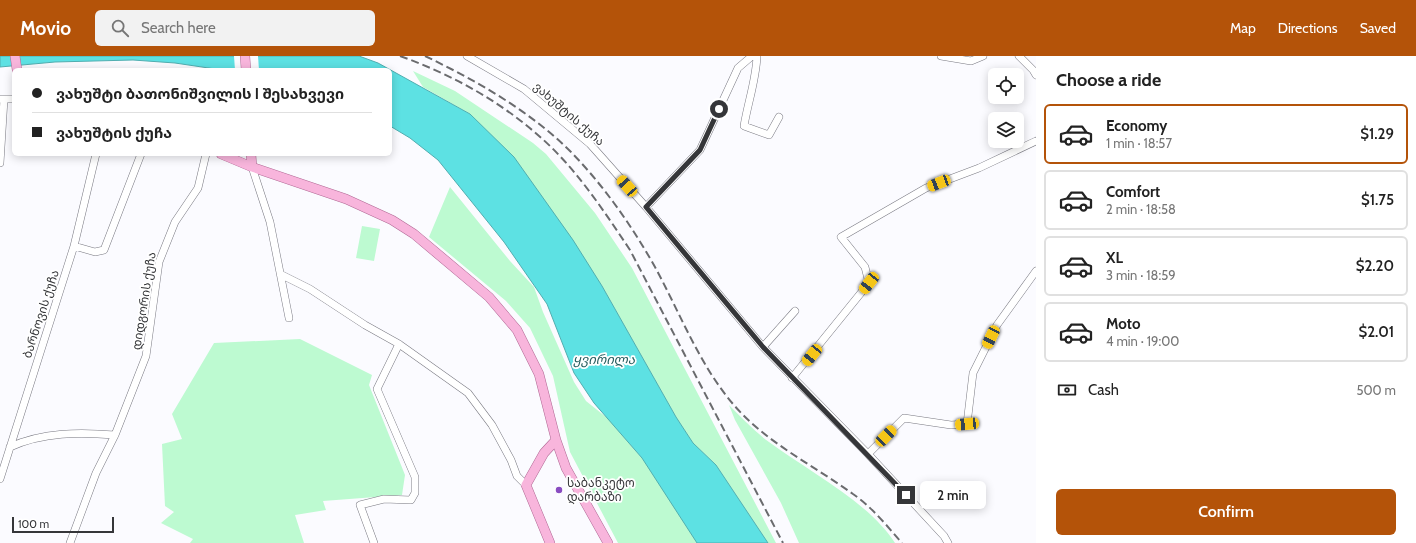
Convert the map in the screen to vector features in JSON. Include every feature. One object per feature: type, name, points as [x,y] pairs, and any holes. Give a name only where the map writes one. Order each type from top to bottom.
[{"type":"main road","points":[[14,56],[17,68]]},
{"type":"main road","points":[[245,56],[246,68]]},
{"type":"main road","points":[[226,156],[252,167],[346,199],[392,220],[414,234],[489,297],[517,330],[539,374],[556,440],[566,468],[608,543]]},
{"type":"main road","points":[[251,156],[252,167]]},
{"type":"main road","points":[[550,543],[526,485],[544,453],[556,440]]},
{"type":"street","name":"ვახუშტის ქუჩა","points":[[467,56],[524,89],[584,139],[646,207],[763,347],[868,454],[944,536],[948,543]]},
{"type":"street","points":[[646,207],[700,150],[738,68],[752,56]]},
{"type":"street","points":[[757,56],[756,73],[744,126],[769,135],[779,117]]},
{"type":"street","points":[[941,56],[971,61],[983,56]]},
{"type":"street","points":[[1018,56],[1034,70],[1036,75]]},
{"type":"street","points":[[0,163],[2,99]]},
{"type":"street","points":[[792,378],[869,283],[865,267],[841,237],[851,229],[926,188],[979,168],[1036,141]]},
{"type":"street","name":"ბარნოვის ქუჩა","points":[[0,479],[74,246],[96,156]]},
{"type":"street","points":[[74,246],[96,252],[104,250],[140,156]]},
{"type":"street","name":"დიდგორის ქუჩა","points":[[70,543],[96,473],[115,435],[146,356],[153,315],[157,275],[165,245],[175,222],[198,188],[206,156]]},
{"type":"street","points":[[252,167],[265,204],[282,275],[289,318]]},
{"type":"street","points":[[868,454],[904,418],[951,425],[967,424],[973,373],[997,325],[1036,271]]},
{"type":"street","points":[[282,275],[310,289],[365,325],[399,344],[468,393],[492,425],[511,460],[517,476],[526,485]]},
{"type":"street","points":[[763,347],[795,311]]},
{"type":"street","points":[[374,543],[360,505],[384,499],[411,500],[415,493],[415,477],[377,389],[399,344]]},
{"type":"street","points":[[0,455],[23,442],[55,434],[115,435]]},
{"type":"green space","points":[[413,71],[455,91],[533,143],[546,154],[595,213],[632,268],[776,543],[768,543],[716,465],[693,443],[676,417],[602,286],[470,114],[423,87]]},
{"type":"green space","points":[[450,187],[510,261],[534,287],[543,312],[574,382],[586,401],[611,421],[634,449],[719,543],[618,543],[570,452],[553,376],[530,328],[506,301],[429,237]]},
{"type":"green space","points":[[362,226],[380,229],[374,261],[356,258]]},
{"type":"green space","points":[[300,339],[372,375],[369,385],[405,475],[402,495],[323,501],[326,510],[295,515],[304,543],[190,543],[193,539],[161,523],[174,512],[165,506],[162,444],[182,439],[172,414],[214,343]]},
{"type":"green space","points":[[729,405],[764,438],[837,488],[870,514],[884,528],[895,543],[799,543],[781,503],[735,420]]},
{"type":"water","name":"ყვირილა","points":[[0,56],[359,56],[387,68],[209,68],[175,63],[133,60],[55,62],[0,67]]},
{"type":"water","name":"ყვირილა","points":[[392,71],[470,114],[514,157],[573,240],[602,286],[676,417],[693,443],[716,465],[768,543],[697,543],[642,458],[594,403],[574,373],[547,304],[504,242],[438,160],[410,138],[392,127]]},
{"type":"pier","points":[[234,56],[258,56],[259,68],[235,68]]},
{"type":"railway","points":[[400,56],[461,82],[516,117],[550,146],[583,183],[630,250],[783,543]]},
{"type":"railway","points":[[425,56],[502,98],[538,123],[571,152],[617,207],[637,237],[655,267],[700,355],[721,389],[733,404],[746,418],[774,442],[860,499],[879,517],[902,543]]},
{"type":"place","name":"საბანკეტო დარბაზი","points":[[559,490]]},
{"type":"route","points":[[719,109],[700,150],[646,207],[763,347],[906,495]]}]
